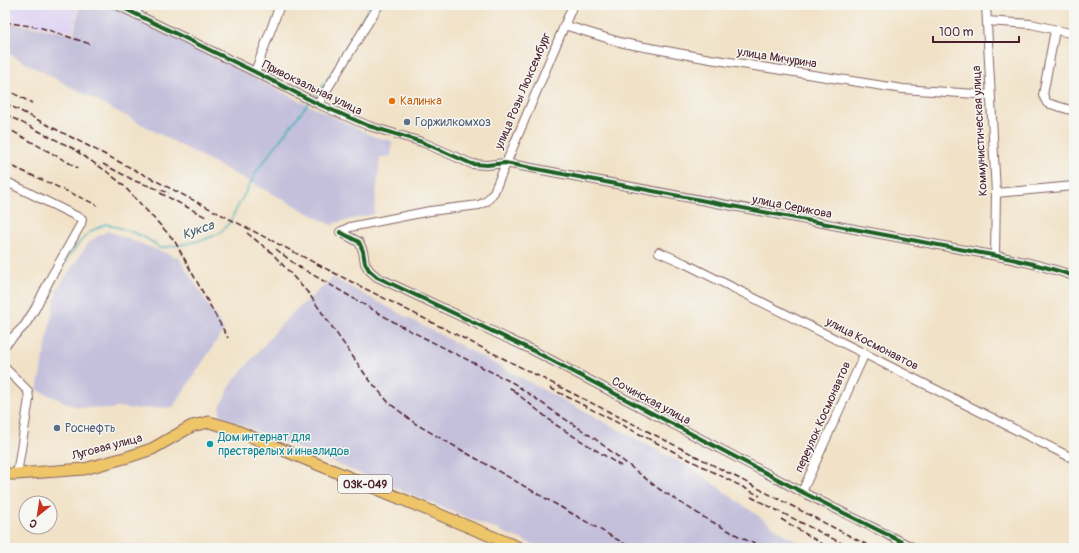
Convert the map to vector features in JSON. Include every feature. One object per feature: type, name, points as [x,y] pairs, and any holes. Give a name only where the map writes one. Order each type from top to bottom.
[{"type":"main road","name":"Луговая улица","points":[[5,474],[84,469],[100,465],[152,449],[192,426],[210,422],[230,428],[520,548]]},
{"type":"street","name":"Привокзальная улица","points":[[117,5],[314,101],[369,126],[422,142],[472,164],[487,165],[506,163]]},
{"type":"street","points":[[135,14],[140,5]]},
{"type":"street","points":[[255,72],[280,5]]},
{"type":"street","points":[[314,101],[378,5]]},
{"type":"street","name":"улица Розы Люксембург","points":[[377,277],[369,270],[365,263],[359,242],[340,232],[350,227],[430,212],[479,205],[487,201],[494,192],[573,5]]},
{"type":"street","name":"Коммунистическая улица","points":[[986,5],[996,193],[995,255]]},
{"type":"street","points":[[987,21],[1031,24],[1074,34]]},
{"type":"street","name":"улица Мичурина","points":[[564,25],[623,43],[710,59],[903,89],[990,95]]},
{"type":"street","points":[[1055,30],[1043,95],[1047,103],[1074,111]]},
{"type":"street","name":"улица Серикова","points":[[506,163],[970,252],[995,255],[1053,268],[1074,276]]},
{"type":"street","points":[[5,181],[82,219],[81,224],[35,309],[25,325],[5,345]]},
{"type":"street","points":[[996,193],[1074,186]]},
{"type":"street","name":"улица Космонавтов","points":[[659,252],[691,266],[1074,458]]},
{"type":"street","name":"Сочинская улица","points":[[377,277],[532,350],[802,492],[914,548]]},
{"type":"street","name":"переулок Космонавтов","points":[[802,492],[865,353]]},
{"type":"street","points":[[5,368],[28,391],[29,399],[16,474]]},
{"type":"shaded area","points":[[5,5],[78,5],[73,32],[5,20]]},
{"type":"shaded area","points":[[80,5],[114,5],[294,98],[375,137],[392,141],[391,156],[380,158],[374,214],[335,223],[333,226],[5,52],[5,22],[74,34]]},
{"type":"shaded area","points":[[107,231],[179,258],[224,330],[173,407],[134,409],[120,407],[110,409],[77,407],[37,390],[57,290],[89,242]]},
{"type":"shaded area","points":[[333,278],[691,468],[785,535],[810,548],[542,548],[225,418],[220,414],[220,407],[232,383],[286,319]]},
{"type":"waterway","name":"Кукса","points":[[313,98],[336,65],[356,28],[371,5]]},
{"type":"waterway","name":"Кукса","points":[[41,306],[62,267],[81,240],[95,229],[106,224],[148,239],[160,248],[206,239],[220,233],[229,223],[258,169],[309,102]]},
{"type":"waterway","name":"Кукса","points":[[5,355],[30,326],[36,315]]},
{"type":"railway","points":[[5,22],[42,28],[90,44]]},
{"type":"railway","points":[[5,89],[32,103]]},
{"type":"railway","points":[[5,103],[873,548]]},
{"type":"railway","points":[[5,114],[80,152]]},
{"type":"railway","points":[[5,127],[78,168]]},
{"type":"railway","points":[[76,151],[106,171],[122,184],[174,240],[228,338]]},
{"type":"railway","points":[[5,163],[97,205]]},
{"type":"railway","points":[[103,164],[135,181],[169,193]]},
{"type":"railway","points":[[160,193],[206,217]]},
{"type":"railway","points":[[247,233],[272,253],[309,294],[367,377],[389,403],[416,424],[632,548]]},
{"type":"railway","points":[[276,249],[301,269]]},
{"type":"railway","points":[[298,266],[399,325],[515,384],[594,438],[659,489],[705,518],[746,540],[769,548]]},
{"type":"railway","points":[[514,390],[510,388],[556,425],[621,466]]},
{"type":"railway","points":[[550,388],[760,496]]},
{"type":"railway","points":[[751,497],[851,548]]},
{"type":"railway","points":[[781,519],[829,548]]},
{"type":"cycle path","points":[[117,5],[318,104],[369,126],[422,142],[472,164],[487,165],[505,163],[996,256],[1035,264],[1074,276]]},
{"type":"cycle path","points":[[340,232],[359,242],[363,251],[365,263],[369,270],[377,277],[532,350],[802,492],[914,548]]},
{"type":"place","name":"Калинка","points":[[392,101]]},
{"type":"place","name":"Горжилкомхоз","points":[[407,122]]},
{"type":"place","name":"Роснефть","points":[[57,428]]},
{"type":"place","name":"Дом интернат для престарелых и инвалидов","points":[[210,444]]}]
